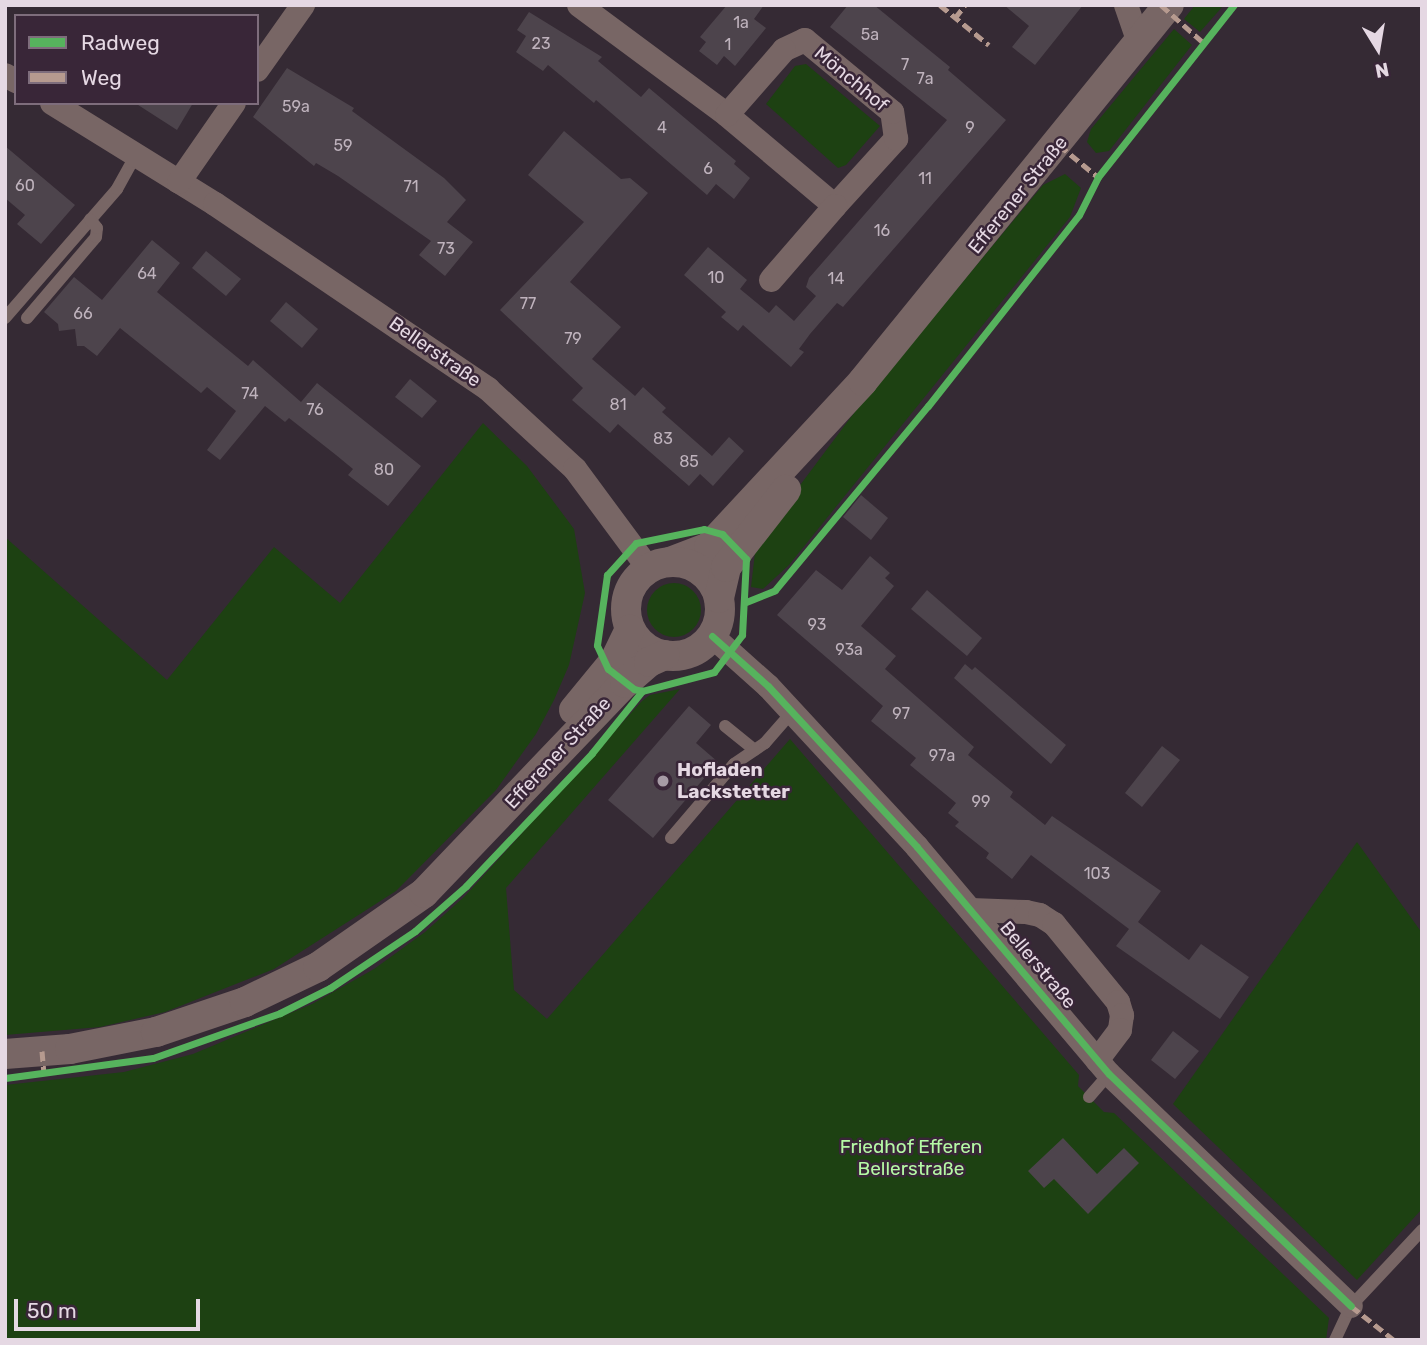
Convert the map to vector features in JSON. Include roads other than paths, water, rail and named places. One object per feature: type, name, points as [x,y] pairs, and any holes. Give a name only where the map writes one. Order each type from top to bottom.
[{"type":"street","points":[[259,67],[303,5]]},
{"type":"street","points":[[579,5],[727,115],[835,206]]},
{"type":"street","points":[[1126,5],[1139,42]]},
{"type":"street","name":"Efferener Straße","points":[[719,598],[726,567],[735,553],[863,381],[1170,5]]},
{"type":"street","name":"Mönchhof","points":[[727,115],[784,50],[804,40],[892,112],[896,139],[771,280]]},
{"type":"street","name":"Bellerstraße","points":[[55,105],[179,182],[488,389],[575,469],[659,565]]},
{"type":"street","points":[[179,182],[233,105]]},
{"type":"street","name":"Efferener Straße","points":[[659,565],[709,547],[863,381]]},
{"type":"street","points":[[659,565],[695,568],[706,576],[719,598],[718,624],[712,636],[691,652],[665,655],[650,650],[630,629],[628,595],[659,565]]},
{"type":"street","name":"Efferener Straße","points":[[458,860],[608,669],[630,629]]},
{"type":"street","name":"Bellerstraße","points":[[712,636],[792,712],[971,910],[1103,1067],[1351,1306]]},
{"type":"street","name":"Efferener Straße","points":[[5,1054],[122,1040],[245,1002],[355,944],[424,893],[625,683],[649,662],[665,655]]},
{"type":"street","name":"Bellerstraße","points":[[971,910],[1033,913],[1054,924],[1118,1002],[1122,1015],[1120,1030],[1103,1067]]},
{"type":"lane","points":[[5,318],[117,189],[136,155]]},
{"type":"lane","points":[[27,318],[96,237],[97,228],[90,219]]},
{"type":"lane","points":[[671,838],[734,764],[755,750],[792,712]]},
{"type":"lane","points":[[725,726],[755,750]]},
{"type":"lane","points":[[1089,1097],[1103,1067]]},
{"type":"lane","points":[[1335,1340],[1351,1306],[1422,1230]]},
{"type":"place","name":"Hofladen Lackstetter","points":[[663,781]]},
{"type":"park label","name":"Friedhof Efferen Bellerstraße","points":[[911,1158]]}]
